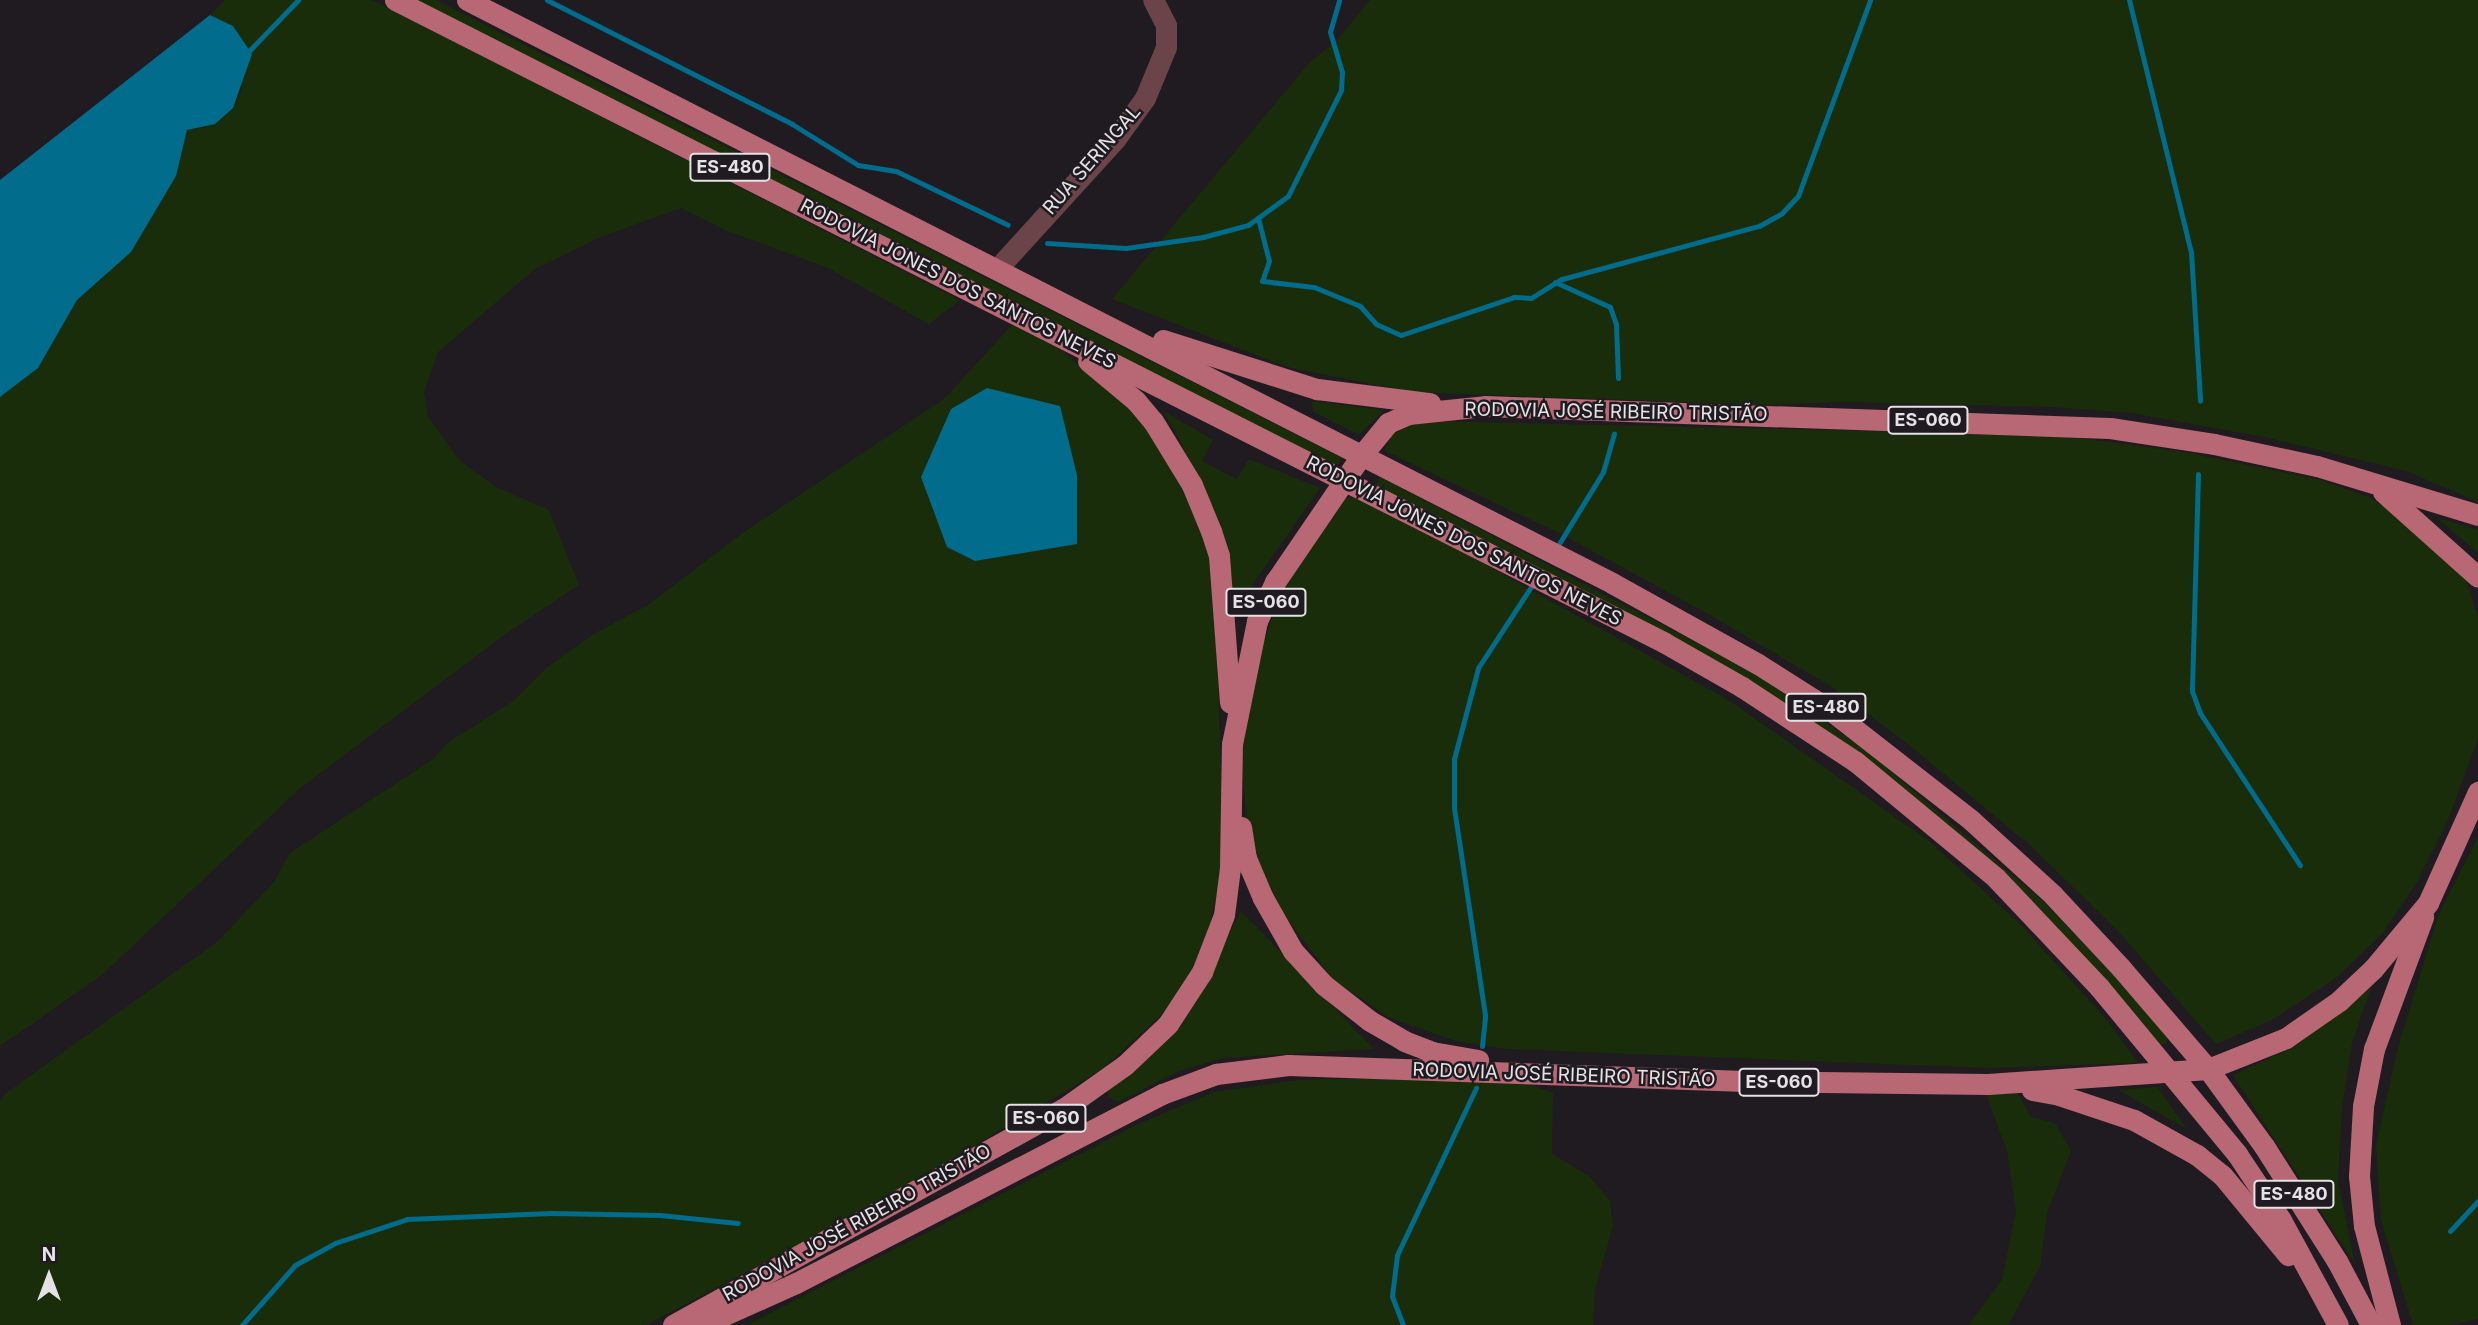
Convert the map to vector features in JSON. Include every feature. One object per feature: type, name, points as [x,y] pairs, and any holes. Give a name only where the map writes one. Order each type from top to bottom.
[{"type":"main road","name":"RODOVIA JONES DOS SANTOS NEVES","points":[[395,0],[1346,479],[1665,643],[1742,687],[1856,762],[1996,878],[2099,987],[2237,1154],[2281,1220],[2307,1275],[2339,1325]]},
{"type":"main road","name":"RODOVIA JONES DOS SANTOS NEVES","points":[[467,0],[1091,314],[1734,650],[1866,736],[1971,820],[2053,895],[2208,1069],[2330,1249],[2371,1325]]},
{"type":"main road","points":[[1091,314],[1250,371],[1317,389],[1364,398],[1485,406]]},
{"type":"main road","points":[[1063,338],[1136,401],[1153,421],[1192,485],[1211,531],[1220,568],[1232,744]]},
{"type":"main road","name":"RODOVIA JOSÉ RIBEIRO TRISTÃO","points":[[673,1325],[1063,1109],[1125,1065],[1168,1024],[1202,972],[1224,915],[1232,744],[1257,621],[1275,582],[1361,456],[1388,423],[1408,414],[1485,406],[2110,428],[2214,444],[2365,480]]},
{"type":"main road","points":[[2365,480],[2403,505],[2478,577]]},
{"type":"main road","name":"ES-060","points":[[2365,480],[2478,515]]},
{"type":"main road","points":[[1232,766],[1246,858],[1278,928],[1324,985],[1383,1030],[1433,1052],[1571,1073]]},
{"type":"main road","name":"RODOVIA JOSÉ RIBEIRO TRISTÃO","points":[[702,1325],[796,1283],[1149,1100],[1216,1074],[1288,1065],[1745,1081],[1988,1084],[2171,1074],[2208,1069],[2286,1038],[2339,1002],[2428,903],[2478,792]]},
{"type":"main road","points":[[2390,1325],[2364,1226],[2359,1176],[2363,1106],[2374,1049],[2428,903]]},
{"type":"main road","points":[[1988,1084],[2084,1102],[2134,1120],[2180,1145],[2222,1175],[2307,1275]]},
{"type":"street","name":"RUA SERINGAL","points":[[997,269],[1116,138],[1145,98],[1166,47],[1166,25],[1153,0]]},
{"type":"green space","points":[[225,0],[372,0],[960,300],[929,324],[828,268],[725,230],[681,208],[598,238],[535,269],[438,352],[424,392],[428,417],[461,462],[496,487],[549,510],[579,585],[503,636],[298,790],[102,975],[0,1046],[0,397],[38,368],[77,300],[131,251],[176,176],[187,130],[205,127],[233,108],[242,89],[233,26],[210,15]]},
{"type":"green space","points":[[411,0],[436,0],[1342,458],[1337,466]]},
{"type":"green space","points":[[1370,0],[2478,0],[2478,502],[2406,471],[2269,438],[2132,413],[2051,407],[1840,402],[1766,405],[1411,392],[1287,367],[1112,299],[1309,63],[1337,40]]},
{"type":"green space","points":[[1012,325],[1054,344],[1138,416],[1186,493],[1209,553],[1215,590],[1224,868],[1201,957],[1177,1000],[1104,1068],[887,1198],[646,1325],[0,1325],[0,1101],[5,1094],[217,942],[274,882],[290,853],[433,759],[447,743],[512,702],[547,667],[597,632],[648,605],[744,532],[944,399]]},
{"type":"green space","points":[[1311,401],[1384,410],[1359,435],[1314,412]]},
{"type":"green space","points":[[1162,410],[1213,440],[1202,461],[1237,479],[1249,459],[1320,488],[1233,613],[1225,542],[1179,438]]},
{"type":"green space","points":[[1419,421],[2056,435],[2184,452],[2318,479],[2371,498],[2427,537],[2465,577],[2478,616],[2478,738],[2449,818],[2417,882],[2382,934],[2336,978],[2272,1020],[2216,1044],[2117,930],[2031,846],[1909,745],[1832,687],[1710,615],[1563,535],[1385,451],[1391,435]]},
{"type":"green space","points":[[1380,477],[1754,673],[1867,751],[2045,903],[2167,1037],[2167,1044],[2159,1045],[1860,758],[1375,486]]},
{"type":"green space","points":[[1363,496],[1730,701],[1929,841],[2021,925],[2107,1020],[2138,1063],[1989,1068],[1507,1049],[1455,1041],[1388,1017],[1334,980],[1282,913],[1248,838],[1241,755],[1256,663],[1282,591],[1340,499]]},
{"type":"green space","points":[[2436,517],[2478,530],[2478,553]]},
{"type":"green space","points":[[2478,837],[2478,1319],[2450,1325],[2413,1325],[2381,1220],[2376,1145],[2397,1051],[2438,916]]},
{"type":"green space","points":[[1241,911],[1374,1049],[1224,1058],[1179,1071],[1118,1102],[1108,1097],[1109,1087],[1194,1001]]},
{"type":"green space","points":[[2371,988],[2352,1043],[2342,1107],[2338,1181],[2355,1264],[2233,1075],[2296,1046]]},
{"type":"green space","points":[[1383,1078],[1529,1084],[1553,1093],[1552,1154],[1589,1176],[1610,1201],[1613,1226],[1595,1289],[1593,1325],[747,1325],[1138,1124],[1214,1092],[1298,1080]]},
{"type":"green space","points":[[2157,1087],[2187,1129],[2118,1090]]},
{"type":"green space","points":[[2017,1092],[2031,1117],[2055,1123],[2071,1151],[2047,1213],[2040,1267],[2008,1325],[1968,1325],[2002,1280],[2016,1211],[2007,1151],[1986,1094]]},
{"type":"water","points":[[210,15],[233,26],[252,54],[233,108],[215,124],[187,130],[176,176],[131,252],[77,300],[38,368],[0,397],[0,180]]},
{"type":"water","points":[[987,388],[1060,406],[1077,475],[1077,544],[975,561],[947,547],[921,477],[951,409]]},
{"type":"waterway","points":[[247,53],[298,0]]},
{"type":"waterway","points":[[547,0],[792,124],[858,165],[896,171],[1008,225]]},
{"type":"waterway","points":[[1047,243],[1126,248],[1203,237],[1248,225],[1288,196],[1341,90],[1342,72],[1330,32],[1339,0]]},
{"type":"waterway","points":[[1258,218],[1269,261],[1262,281],[1314,287],[1360,306],[1376,324],[1401,335],[1514,297],[1531,298],[1562,279],[1759,226],[1782,213],[1798,196],[1870,0]]},
{"type":"waterway","points":[[2129,0],[2191,252],[2200,401]]},
{"type":"waterway","points":[[1555,282],[1610,307],[1616,324],[1618,378]]},
{"type":"waterway","points":[[1557,547],[1603,472],[1614,434]]},
{"type":"waterway","points":[[2198,474],[2192,691],[2200,713],[2300,865]]},
{"type":"waterway","points":[[1482,1046],[1485,1015],[1454,807],[1454,759],[1478,668],[1534,582]]},
{"type":"waterway","points":[[1403,1325],[1392,1296],[1397,1255],[1476,1088]]},
{"type":"waterway","points":[[2450,1231],[2478,1201]]},
{"type":"waterway","points":[[242,1325],[295,1265],[335,1243],[407,1219],[551,1213],[660,1215],[738,1223]]}]
